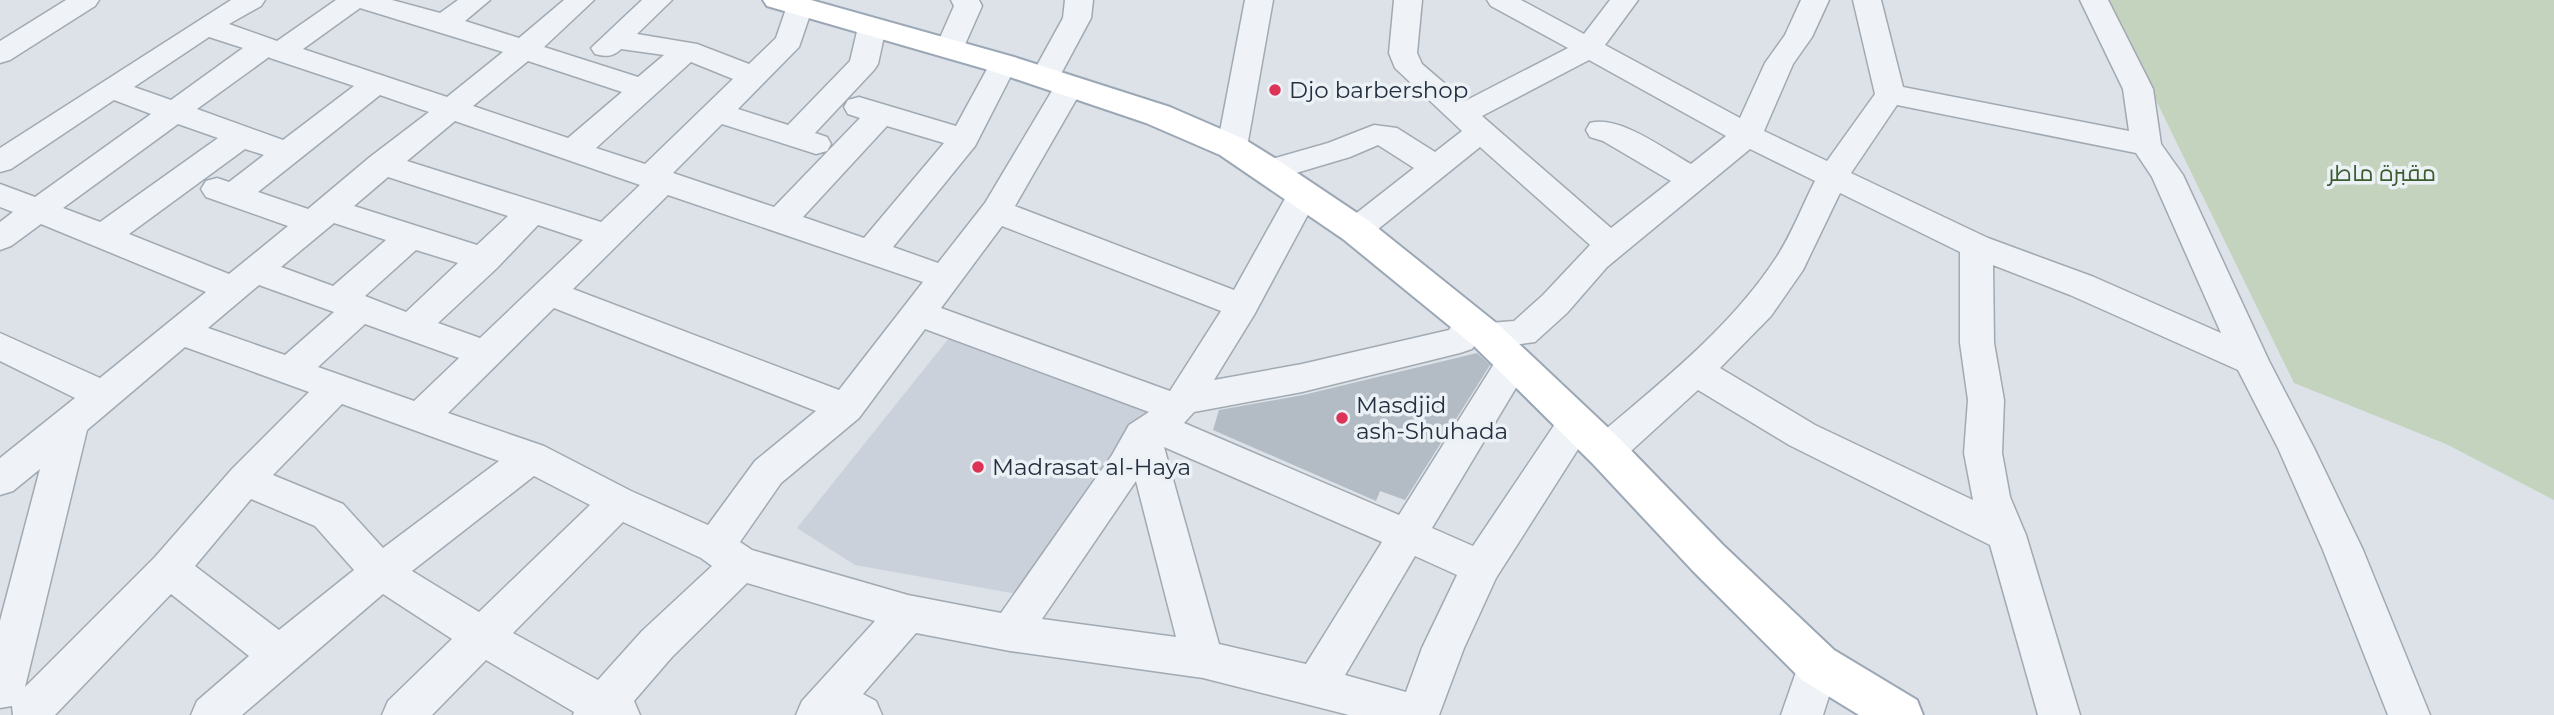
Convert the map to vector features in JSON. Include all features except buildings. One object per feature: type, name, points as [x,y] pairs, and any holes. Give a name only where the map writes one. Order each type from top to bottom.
[{"type":"main road","points":[[788,3],[1003,64],[1158,115],[1232,147],[1269,170],[1356,230],[1480,329],[1606,451],[1708,558],[1818,665],[1900,715]]},
{"type":"street","points":[[0,54],[85,0]]},
{"type":"street","points":[[0,237],[173,111],[354,0]]},
{"type":"street","points":[[361,0],[444,23],[643,89]]},
{"type":"street","points":[[444,23],[475,0]]},
{"type":"street","points":[[0,480],[101,394],[522,51],[580,0]]},
{"type":"street","points":[[581,69],[658,0]]},
{"type":"street","points":[[949,48],[968,6],[965,0]]},
{"type":"street","points":[[245,480],[329,515],[380,571],[606,712],[728,555],[768,472],[846,408],[996,211],[1057,82],[1077,18],[1079,0]]},
{"type":"street","points":[[1232,147],[1259,0]]},
{"type":"street","points":[[1408,0],[1403,57],[1409,68],[1611,246]]},
{"type":"street","points":[[1501,0],[1587,50],[1747,135],[1976,246],[2082,286],[2251,360]]},
{"type":"street","points":[[1356,230],[1437,168],[1471,123],[1587,50],[1624,0]]},
{"type":"street","points":[[918,313],[1165,417],[1303,378],[1460,340],[1480,329],[1523,333],[1611,246],[1747,135],[1779,63],[1798,37],[1815,0]]},
{"type":"street","points":[[1606,451],[1696,371],[1759,307],[1791,262],[1833,176],[1890,94],[1867,0]]},
{"type":"street","points":[[2094,0],[2138,89],[2146,145],[2167,175],[2251,360],[2296,448],[2337,539],[2409,715]]},
{"type":"street","points":[[420,418],[483,353],[607,236],[716,111],[789,41],[788,3]]},
{"type":"street","points":[[0,162],[112,89],[221,9],[272,49],[944,277]]},
{"type":"street","points":[[794,137],[864,64],[872,27]]},
{"type":"street","points":[[615,39],[687,50],[752,76]]},
{"type":"street","points":[[573,151],[687,50]]},
{"type":"street","points":[[871,252],[964,139],[1003,64]]},
{"type":"street","points":[[233,195],[376,84]]},
{"type":"street","points":[[112,89],[289,153]]},
{"type":"street","points":[[1890,94],[2146,145]]},
{"type":"street","points":[[832,99],[964,139]]},
{"type":"street","points":[[716,111],[845,153]]},
{"type":"street","points":[[780,221],[881,114]]},
{"type":"street","points":[[1601,130],[1614,134],[1692,179]]},
{"type":"street","points":[[1269,170],[1339,150],[1378,134],[1386,135],[1437,168]]},
{"type":"street","points":[[105,235],[242,136]]},
{"type":"street","points":[[381,164],[531,214],[607,236]]},
{"type":"street","points":[[184,178],[233,195],[411,236],[485,260]]},
{"type":"street","points":[[1010,633],[1125,466],[1165,417],[1242,306],[1303,194]]},
{"type":"street","points":[[0,195],[105,235],[242,279],[350,304],[483,353]]},
{"type":"street","points":[[996,211],[1242,306]]},
{"type":"street","points":[[412,327],[531,214]]},
{"type":"street","points":[[292,370],[411,236]]},
{"type":"street","points":[[1976,246],[1977,343],[1986,400],[1983,453],[1991,497],[2007,535],[2059,715]]},
{"type":"street","points":[[547,292],[846,408]]},
{"type":"street","points":[[180,332],[531,457],[728,555],[908,612],[1010,633],[1203,659],[1316,686],[1417,715],[1443,648],[1481,567],[1576,422]]},
{"type":"street","points":[[0,346],[101,394]]},
{"type":"street","points":[[1316,686],[1362,605],[1407,537],[1514,360]]},
{"type":"street","points":[[1696,371],[1802,435],[2007,535]]},
{"type":"street","points":[[19,701],[169,569],[245,480],[335,388]]},
{"type":"street","points":[[1165,417],[1173,435],[1481,567]]},
{"type":"street","points":[[1165,417],[1203,659]]},
{"type":"street","points":[[19,701],[70,423]]},
{"type":"street","points":[[212,715],[278,654],[380,571],[531,457]]},
{"type":"street","points":[[403,715],[618,502]]},
{"type":"street","points":[[169,569],[278,654]]},
{"type":"street","points":[[837,710],[908,612]]},
{"type":"street","points":[[1802,715],[1818,665]]},
{"type":"shaded area","name":"Madrasat al-Haya","points":[[949,338],[1154,407],[1017,594],[855,565],[797,528]]},
{"type":"green space","name":"مقبرة ماطر","points":[[2107,0],[2554,0],[2554,500],[2446,444],[2294,383]]},
{"type":"place","name":"Djo barbershop","points":[[1275,90]]},
{"type":"place","name":"Masdjid ash-Shuhada","points":[[1342,418]]},
{"type":"place","name":"Madrasat al-Haya","points":[[978,467]]}]
